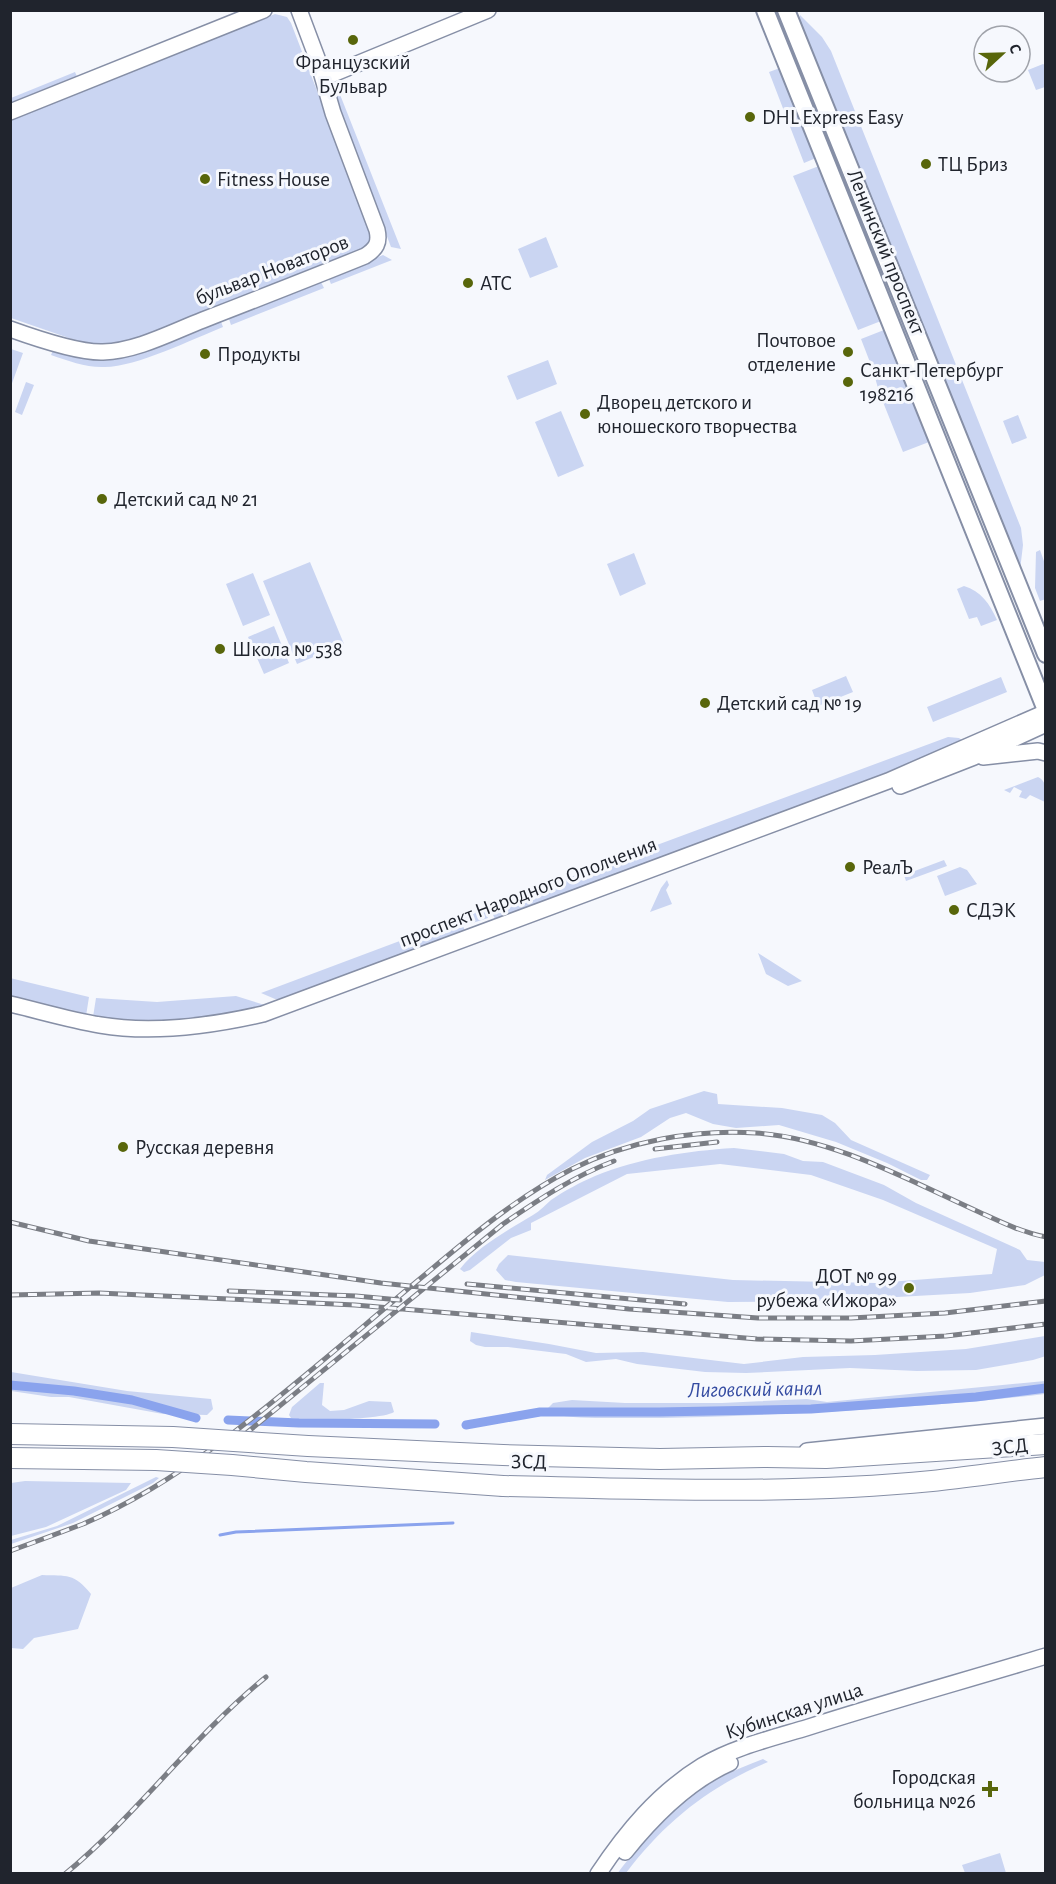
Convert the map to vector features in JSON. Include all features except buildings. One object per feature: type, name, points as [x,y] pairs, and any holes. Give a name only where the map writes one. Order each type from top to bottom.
[{"type":"highway","name":"ЗСД","points":[[10,1434],[173,1437],[318,1447],[660,1459],[826,1458],[1046,1443]]},
{"type":"highway","name":"ЗСД","points":[[10,1458],[156,1460],[502,1486],[658,1489],[800,1488],[931,1481],[1046,1467]]},
{"type":"main road","points":[[10,112],[264,10]]},
{"type":"main road","points":[[299,10],[323,78],[488,10]]},
{"type":"main road","name":"Ленинский проспект","points":[[765,10],[1046,711]]},
{"type":"main road","name":"Ленинский проспект","points":[[786,10],[1046,654]]},
{"type":"main road","name":"бульвар Новаторов","points":[[10,329],[36,339],[87,352],[105,352],[135,346],[354,261],[373,251],[379,238],[377,230],[333,113],[323,78]]},
{"type":"main road","name":"проспект Народного Ополчения","points":[[10,1004],[100,1025],[133,1028],[183,1027],[263,1014],[888,781],[1046,711]]},
{"type":"main road","name":"проспект Народного Ополчения","points":[[10,1012],[86,1031],[138,1036],[216,1032],[267,1022],[974,757],[1046,724]]},
{"type":"main road","points":[[974,757],[1046,753]]},
{"type":"main road","points":[[767,1457],[825,1448],[1046,1426]]},
{"type":"main road","name":"Кубинская улица","points":[[598,1874],[636,1822],[650,1807],[685,1778],[720,1757],[839,1717],[1046,1656]]},
{"type":"main road","name":"Кубинская улица","points":[[609,1874],[633,1842],[667,1806],[702,1779],[725,1765],[833,1729],[1046,1667]]},
{"type":"shaded area","points":[[275,14],[287,17],[291,23],[374,239],[365,249],[118,345],[89,345],[11,318],[10,120]]},
{"type":"shaded area","points":[[800,15],[822,37],[831,51],[1021,528],[1023,545],[1020,570],[799,19]]},
{"type":"shaded area","points":[[1045,65],[1045,87],[1036,90],[1032,80],[1032,68]]},
{"type":"shaded area","points":[[780,68],[816,158],[804,163],[769,72]]},
{"type":"shaded area","points":[[75,72],[78,79],[11,106],[11,98]]},
{"type":"shaded area","points":[[339,92],[401,249],[391,247],[333,95]]},
{"type":"shaded area","points":[[819,166],[881,321],[858,330],[793,176]]},
{"type":"shaded area","points":[[546,237],[558,267],[530,278],[518,249]]},
{"type":"shaded area","points":[[383,255],[392,260],[331,284],[328,277]]},
{"type":"shaded area","points":[[320,280],[324,288],[231,325],[229,319],[236,314]]},
{"type":"shaded area","points":[[220,319],[223,327],[164,352],[118,366],[78,364],[51,355],[54,348],[86,357]]},
{"type":"shaded area","points":[[884,330],[929,442],[903,452],[861,339]]},
{"type":"shaded area","points":[[10,349],[23,353],[11,386]]},
{"type":"shaded area","points":[[548,360],[557,384],[517,400],[507,376]]},
{"type":"shaded area","points":[[26,382],[34,385],[22,415],[15,412]]},
{"type":"shaded area","points":[[561,411],[584,466],[558,477],[535,422]]},
{"type":"shaded area","points":[[1018,415],[1027,438],[1012,444],[1003,421]]},
{"type":"shaded area","points":[[1040,550],[1045,564],[1046,599],[1040,601],[1035,588],[1036,552]]},
{"type":"shaded area","points":[[634,553],[646,584],[620,596],[607,564]]},
{"type":"shaded area","points":[[310,562],[344,644],[297,664],[263,581]]},
{"type":"shaded area","points":[[253,573],[270,615],[243,626],[226,584]]},
{"type":"shaded area","points":[[964,586],[975,591],[984,599],[997,620],[981,626],[977,617],[969,619],[957,589]]},
{"type":"shaded area","points":[[274,626],[289,663],[264,674],[248,637]]},
{"type":"shaded area","points":[[846,676],[853,692],[818,706],[812,690]]},
{"type":"shaded area","points":[[1001,677],[1007,692],[933,722],[927,707]]},
{"type":"shaded area","points":[[948,737],[959,738],[963,741],[496,922],[490,907]]},
{"type":"shaded area","points":[[1038,777],[1045,785],[1045,802],[1030,795],[1026,799],[1019,797],[1022,791],[1014,787],[1010,793],[1004,790]]},
{"type":"shaded area","points":[[944,860],[947,866],[906,881],[904,875]]},
{"type":"shaded area","points":[[960,867],[967,870],[977,884],[945,896],[937,876]]},
{"type":"shaded area","points":[[667,880],[669,885],[666,890],[672,904],[650,912],[661,888]]},
{"type":"shaded area","points":[[485,909],[488,918],[463,926],[465,931],[283,999],[275,999],[261,993]]},
{"type":"shaded area","points":[[758,953],[802,981],[788,986],[766,974]]},
{"type":"shaded area","points":[[10,978],[89,997],[86,1016],[11,997]]},
{"type":"shaded area","points":[[236,996],[268,1006],[181,1022],[149,1023],[93,1017],[96,998],[157,1002]]},
{"type":"shaded area","points":[[704,1091],[717,1094],[718,1104],[782,1108],[822,1115],[835,1123],[851,1140],[930,1175],[927,1180],[921,1180],[836,1142],[779,1125],[736,1128],[713,1124],[686,1113],[670,1118],[641,1137],[585,1158],[545,1180],[547,1175],[592,1142],[633,1121],[650,1109]]},
{"type":"shaded area","points":[[734,1148],[784,1154],[803,1161],[823,1162],[884,1185],[916,1203],[1020,1250],[1027,1260],[1045,1262],[1045,1275],[1025,1285],[970,1293],[824,1301],[728,1302],[516,1282],[505,1280],[496,1270],[508,1255],[733,1280],[876,1283],[992,1274],[997,1249],[883,1200],[811,1175],[720,1164],[627,1174],[531,1223],[531,1230],[511,1238],[470,1270],[464,1272],[460,1269],[475,1253],[494,1239],[536,1213],[551,1200],[595,1176],[629,1164],[663,1156]]},
{"type":"shaded area","points":[[471,1332],[596,1353],[643,1352],[744,1364],[803,1357],[966,1349],[1045,1336],[1046,1356],[976,1370],[917,1371],[850,1368],[746,1373],[705,1372],[637,1364],[616,1359],[586,1362],[566,1354],[508,1347],[485,1347],[470,1341]]},
{"type":"shaded area","points":[[11,1372],[127,1391],[211,1399],[213,1409],[207,1415],[163,1414],[69,1397],[51,1397],[11,1391]]},
{"type":"shaded area","points":[[1045,1381],[1045,1394],[875,1409],[662,1418],[582,1418],[544,1412],[553,1403],[572,1400],[625,1403],[722,1403],[807,1399],[827,1402]]},
{"type":"shaded area","points":[[320,1383],[324,1383],[322,1405],[330,1411],[344,1410],[369,1401],[391,1402],[394,1412],[375,1417],[327,1420],[291,1418],[289,1415],[292,1407]]},
{"type":"shaded area","points":[[156,1477],[159,1478],[153,1483],[73,1523],[11,1544],[11,1540],[57,1526]]},
{"type":"shaded area","points":[[25,1481],[131,1483],[126,1490],[46,1527],[11,1536],[11,1483]]},
{"type":"shaded area","points":[[42,1575],[70,1577],[80,1582],[91,1594],[78,1629],[34,1638],[23,1649],[11,1648],[11,1588]]},
{"type":"shaded area","points":[[763,1759],[768,1762],[726,1783],[689,1808],[656,1838],[626,1873],[617,1874],[650,1834],[688,1798],[717,1779]]},
{"type":"shaded area","points":[[1000,1853],[1006,1873],[965,1873],[962,1865]]},
{"type":"waterway","name":"Лиговский канал","points":[[10,1385],[74,1391],[132,1400],[196,1418]]},
{"type":"waterway","name":"Лиговский канал","points":[[466,1425],[540,1412],[811,1409],[976,1397],[1046,1388]]},
{"type":"waterway","name":"Лиговский канал","points":[[228,1420],[435,1424]]},
{"type":"waterway","points":[[220,1535],[236,1532],[453,1523]]},
{"type":"railway","points":[[10,1551],[101,1516],[137,1497],[188,1465],[274,1401],[444,1259],[533,1191],[593,1159],[638,1144],[685,1135],[733,1132],[756,1133],[814,1143],[870,1163],[1003,1223],[1046,1237]]},
{"type":"railway","points":[[655,1149],[717,1142]]},
{"type":"railway","points":[[244,1435],[503,1224],[571,1181],[614,1161]]},
{"type":"railway","points":[[10,1222],[89,1241],[381,1283],[629,1309],[758,1318],[851,1318],[945,1313],[1046,1301]]},
{"type":"railway","points":[[467,1284],[685,1304]]},
{"type":"railway","points":[[229,1291],[400,1300]]},
{"type":"railway","points":[[10,1295],[99,1293],[355,1305],[757,1339],[851,1341],[946,1336],[1046,1324]]},
{"type":"railway","points":[[65,1874],[117,1826],[214,1724],[266,1677]]},
{"type":"place","name":"Французский Бульвар","points":[[353,40]]},
{"type":"place","name":"DHL Express Easy","points":[[750,117]]},
{"type":"place","name":"ТЦ Бриз","points":[[926,164]]},
{"type":"place","name":"Fitness House","points":[[205,179]]},
{"type":"place","name":"АТС","points":[[468,283]]},
{"type":"place","name":"Почтовое отделение","points":[[848,352]]},
{"type":"place","name":"Продукты","points":[[205,354]]},
{"type":"place","name":"Санкт-Петербург 198216","points":[[848,382]]},
{"type":"place","name":"Дворец детского и юношеского творчества","points":[[585,414]]},
{"type":"place","name":"Детский сад № 21","points":[[102,499]]},
{"type":"place","name":"Школа № 538","points":[[220,649]]},
{"type":"place","name":"Детский сад № 19","points":[[705,703]]},
{"type":"place","name":"РеалЪ","points":[[850,867]]},
{"type":"place","name":"СДЭК","points":[[954,910]]},
{"type":"place","name":"Русская деревня","points":[[123,1147]]},
{"type":"place","name":"ДОТ № 99 рубежа «Ижора»","points":[[909,1288]]},
{"type":"place","name":"Городская больница №26","points":[[990,1789]]}]
